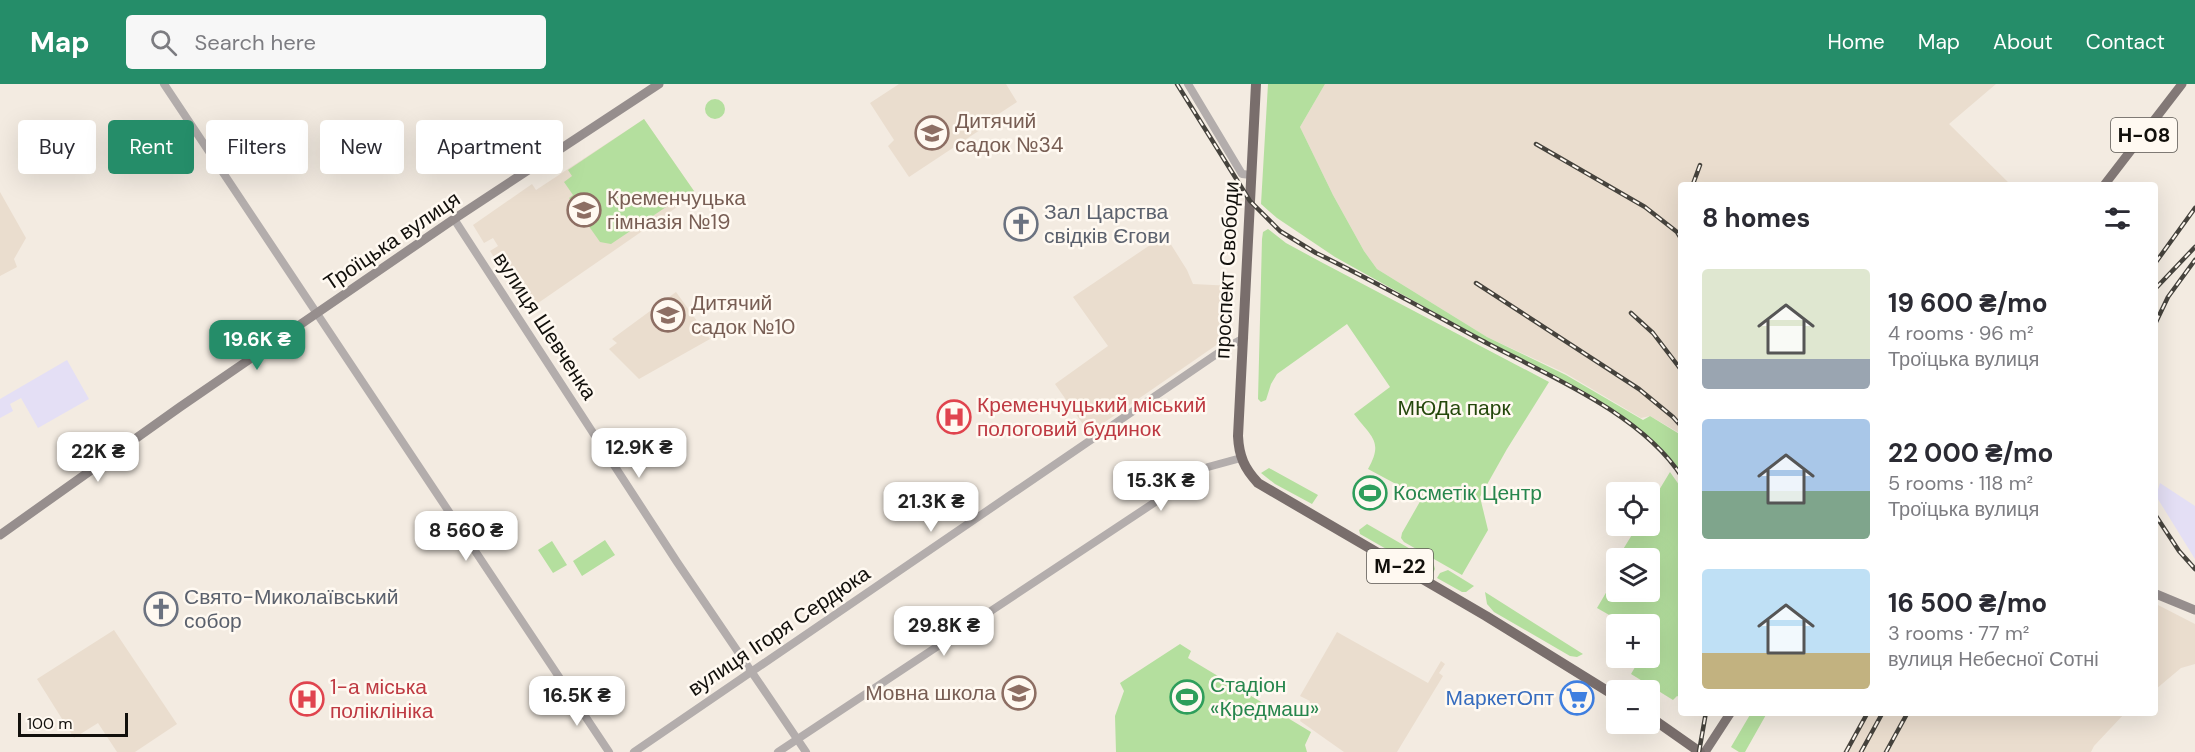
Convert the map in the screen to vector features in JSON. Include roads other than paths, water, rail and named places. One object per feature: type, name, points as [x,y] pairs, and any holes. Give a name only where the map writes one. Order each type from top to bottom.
[{"type":"highway","name":"проспект Свободи","points":[[1241,458],[1238,429],[1256,84]]},
{"type":"highway","name":"М-22","points":[[1241,458],[1247,471],[1258,483],[1606,690]]},
{"type":"highway","points":[[1660,724],[1702,752]]},
{"type":"main road","name":"Троїцька вулиця","points":[[0,536],[180,407],[454,219],[659,84]]},
{"type":"main road","name":"Н-08","points":[[2107,182],[2182,84]]},
{"type":"main road","points":[[2158,595],[2195,610]]},
{"type":"main road","points":[[1702,752],[1728,716]]},
{"type":"street","points":[[164,84],[609,752]]},
{"type":"street","points":[[1188,84],[1242,174],[1251,175]]},
{"type":"street","name":"вулиця Шевченка","points":[[454,219],[677,562],[806,752]]},
{"type":"street","name":"вулиця Ігоря Сердюка","points":[[634,752],[1046,469],[1244,338]]},
{"type":"street","points":[[778,752],[1208,466],[1241,458]]},
{"type":"railway","points":[[1177,84],[1250,201],[1280,231],[1316,253],[1591,398],[1643,434],[1664,454],[1678,472]]},
{"type":"railway","points":[[1536,144],[1645,207],[1678,234]]},
{"type":"railway","points":[[1694,182],[1700,165]]},
{"type":"railway","points":[[2158,259],[2195,208]]},
{"type":"railway","points":[[2158,286],[2195,247]]},
{"type":"railway","points":[[2158,318],[2168,297],[2195,260]]},
{"type":"railway","points":[[1476,283],[1639,389],[1678,423]]},
{"type":"railway","points":[[1631,313],[1653,333],[1678,366]]},
{"type":"railway","points":[[2158,519],[2179,551],[2195,569]]},
{"type":"railway","points":[[1699,752],[1705,716]]},
{"type":"railway","points":[[1846,752],[1866,716]]},
{"type":"railway","points":[[1861,752],[1881,716]]},
{"type":"railway","points":[[1886,752],[1906,716]]},
{"type":"place","name":"Дитячий садок №34","points":[[932,133]]},
{"type":"place","name":"Кременчуцька гімназія №19","points":[[584,210]]},
{"type":"place","name":"Зал Царства свідків Єгови","points":[[1021,224]]},
{"type":"place","name":"Дитячий садок №10","points":[[668,315]]},
{"type":"place","name":"Кременчуцький міський пологовий будинок","points":[[954,417]]},
{"type":"place","name":"Косметік Центр","points":[[1370,493]]},
{"type":"place","name":"Свято-Миколаївський собор","points":[[161,609]]},
{"type":"place","name":"Мовна школа","points":[[1019,693]]},
{"type":"place","name":"Стадіон «Кредмаш»","points":[[1187,697]]},
{"type":"place","name":"МаркетОпт","points":[[1577,698]]},
{"type":"place","name":"1-а міська поліклініка","points":[[307,699]]},
{"type":"park label","name":"МЮДа парк","points":[[1454,408]]}]
